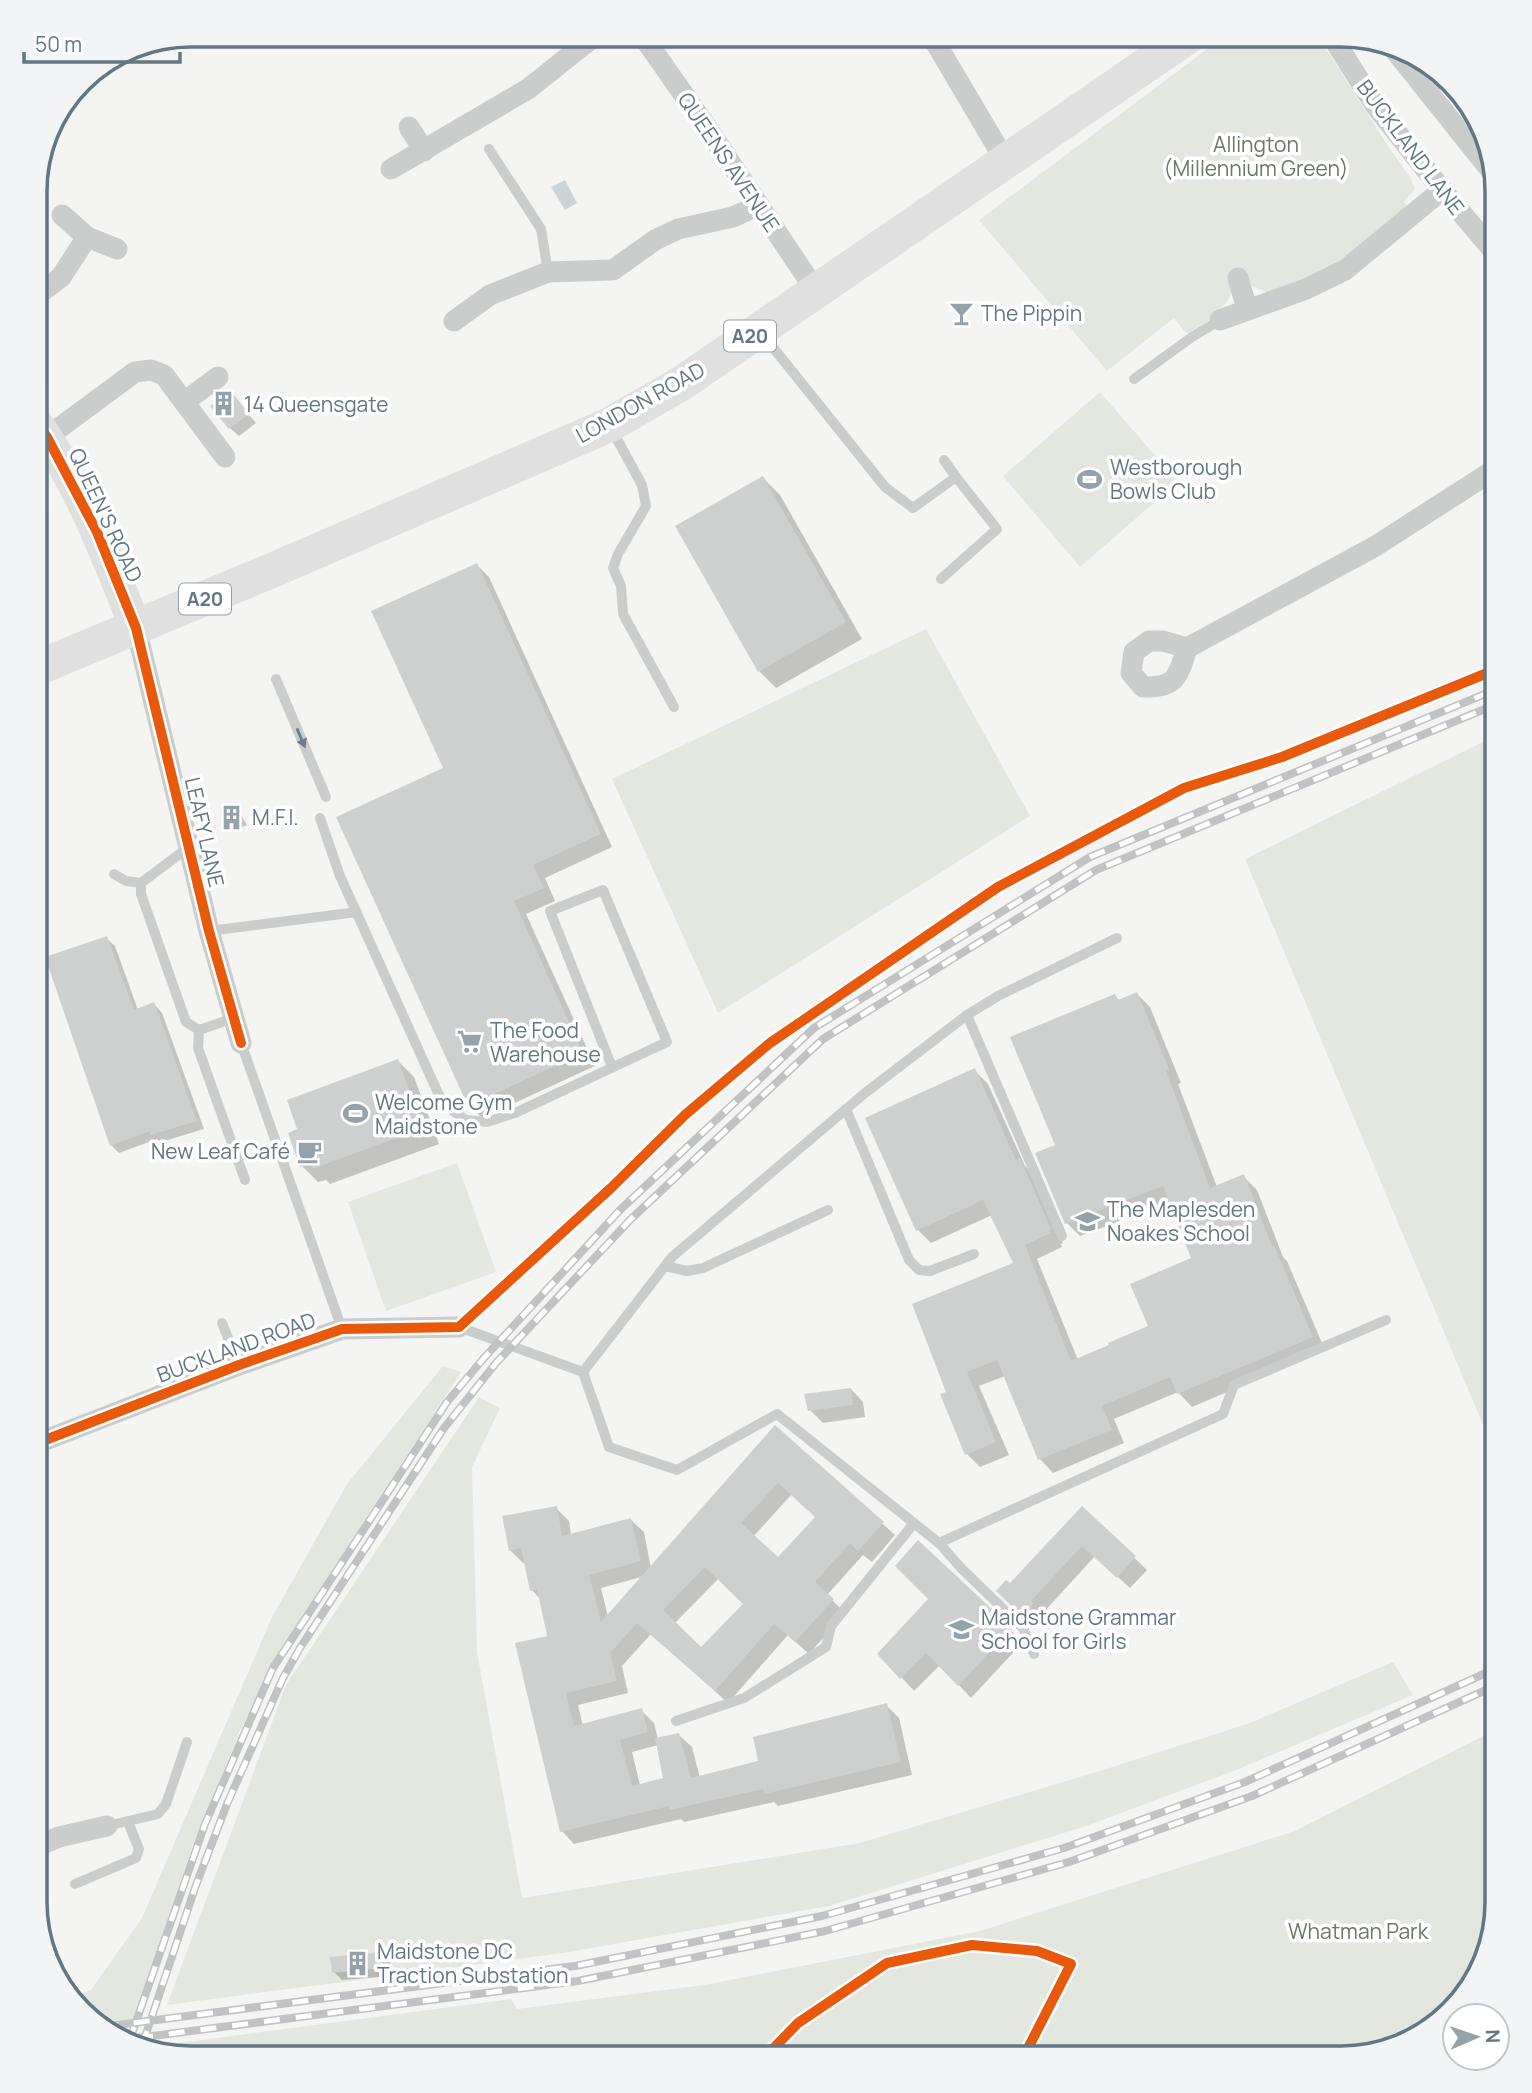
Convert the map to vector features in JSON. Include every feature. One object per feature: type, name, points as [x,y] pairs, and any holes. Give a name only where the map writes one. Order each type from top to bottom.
[{"type":"main road","name":"LONDON ROAD","points":[[48,665],[609,425],[682,383],[1171,48]]},
{"type":"street","points":[[391,169],[528,89],[580,48]]},
{"type":"street","name":"QUEENS AVENUE","points":[[651,48],[816,290]]},
{"type":"street","points":[[939,48],[1006,162]]},
{"type":"street","name":"BUCKLAND LANE","points":[[1339,48],[1375,104],[1485,241]]},
{"type":"street","points":[[1404,62],[1481,158]]},
{"type":"street","points":[[409,127],[424,151]]},
{"type":"street","points":[[1220,320],[1306,289],[1345,270],[1442,190]]},
{"type":"street","points":[[454,321],[490,295],[548,272],[613,270],[655,240],[678,229],[733,217],[759,205]]},
{"type":"street","points":[[62,215],[87,237],[117,249]]},
{"type":"street","points":[[48,287],[61,277],[87,237]]},
{"type":"street","points":[[1238,278],[1247,309]]},
{"type":"street","points":[[48,425],[135,372],[151,370],[164,375],[225,457]]},
{"type":"street","points":[[184,402],[218,377]]},
{"type":"street","name":"QUEEN'S ROAD","points":[[48,442],[97,532],[136,628]]},
{"type":"street","points":[[1187,648],[1374,547],[1485,476]]},
{"type":"street","name":"LEAFY LANE","points":[[136,628],[209,931],[241,1043]]},
{"type":"street","name":"BUCKLAND ROAD","points":[[47,1439],[239,1365],[342,1329],[459,1327]]},
{"type":"street","points":[[47,1842],[107,1826]]},
{"type":"lane","points":[[489,149],[541,229],[548,272]]},
{"type":"lane","points":[[1134,379],[1220,320]]},
{"type":"lane","points":[[759,330],[885,487],[913,508],[956,477]]},
{"type":"lane","points":[[609,425],[642,485],[646,506],[618,554],[613,568],[621,586],[623,614],[674,707]]},
{"type":"lane","points":[[941,579],[997,529],[944,460]]},
{"type":"lane","points":[[276,679],[326,797]]},
{"type":"lane","points":[[320,818],[340,876],[443,1104],[466,1120],[487,1122],[515,1113],[667,1042],[603,890],[550,911],[612,1067]]},
{"type":"lane","points":[[114,874],[126,881],[141,883],[189,846]]},
{"type":"lane","points":[[141,883],[141,894],[186,1022],[199,1030]]},
{"type":"lane","points":[[209,931],[356,912]]},
{"type":"lane","points":[[583,1372],[672,1257],[846,1109],[967,1015],[998,996],[1117,938]]},
{"type":"lane","points":[[967,1015],[1062,1236]]},
{"type":"lane","points":[[199,1030],[234,1018]]},
{"type":"lane","points":[[199,1030],[198,1048],[245,1180]]},
{"type":"lane","points":[[241,1043],[342,1329]]},
{"type":"lane","points":[[846,1109],[909,1260],[919,1270],[929,1271],[974,1254]]},
{"type":"lane","points":[[665,1266],[687,1271],[703,1268],[828,1210]]},
{"type":"lane","points":[[939,1543],[1223,1414],[1234,1385],[1386,1320]]},
{"type":"lane","points":[[222,1323],[239,1365]]},
{"type":"lane","points":[[459,1327],[583,1372]]},
{"type":"lane","points":[[583,1372],[609,1447],[677,1470],[777,1414],[939,1543],[1023,1628],[1034,1654]]},
{"type":"lane","points":[[676,1721],[744,1698],[826,1647],[831,1626],[914,1522]]},
{"type":"lane","points":[[107,1826],[158,1814],[166,1804],[187,1742]]},
{"type":"lane","points":[[75,1884],[136,1858],[139,1849],[128,1822]]},
{"type":"green space","name":"Allington (Millennium Green)","points":[[1209,48],[1325,48],[1410,177],[1415,189],[1404,202],[1408,207],[1356,252],[1320,274],[1266,292],[1252,286],[1246,271],[1229,276],[1230,295],[1219,309],[1221,313],[1188,333],[1174,318],[1107,371],[979,220]]},
{"type":"green space","name":"Westborough Bowls Club","points":[[1100,392],[1178,482],[1080,567],[1003,476]]},
{"type":"green space","points":[[926,629],[1030,816],[718,1013],[612,779]]},
{"type":"green space","points":[[1485,741],[1485,1429],[1245,859]]},
{"type":"green space","points":[[457,1163],[496,1272],[386,1311],[348,1202]]},
{"type":"green space","points":[[443,1366],[461,1372],[282,1648],[239,1733],[195,1839],[133,2021],[115,2023],[80,1994],[91,1990],[142,1918],[272,1617],[347,1484]]},
{"type":"green space","points":[[479,1397],[500,1408],[472,1467],[477,1652],[522,1898],[860,1843],[1250,1723],[1393,1662],[1413,1695],[1234,1771],[1083,1827],[829,1906],[563,1953],[167,2005],[286,1685]]},
{"type":"green space","name":"Whatman Park","points":[[1485,1735],[1485,1902],[1484,1921],[1474,1957],[1455,1990],[1445,2002],[1441,2002],[1441,2006],[1413,2026],[1378,2041],[1341,2046],[169,2044],[511,1999],[517,2009],[704,1985],[980,1931],[1295,1831]]},
{"type":"shaded area","points":[[565,180],[577,203],[565,210],[551,187]]},
{"type":"building","points":[[231,391],[249,414],[229,429],[210,406]]},
{"type":"building","points":[[763,476],[846,622],[758,672],[675,526]]},
{"type":"building","points":[[477,563],[601,834],[533,865],[544,888],[514,901],[583,1053],[468,1106],[336,817],[443,768],[371,611]]},
{"type":"building","name":"M.F.I.","points":[[237,806],[244,821],[228,828],[221,813]]},
{"type":"building","points":[[107,936],[134,1010],[154,1002],[197,1121],[151,1135],[150,1131],[110,1146],[48,964],[48,956]]},
{"type":"building","points":[[1137,992],[1169,1069],[1166,1071],[1210,1188],[1244,1174],[1272,1246],[1274,1245],[1313,1337],[1177,1394],[1170,1377],[1102,1406],[1112,1430],[1038,1460],[997,1360],[967,1372],[996,1442],[965,1455],[940,1394],[946,1392],[912,1304],[1013,1263],[983,1200],[916,1231],[865,1118],[975,1068],[1016,1160],[1020,1158],[1051,1229],[1050,1233],[1025,1245],[1071,1361],[1109,1345],[1108,1343],[1148,1326],[1130,1284],[1191,1258],[1163,1186],[1065,1224],[1035,1153],[1055,1145],[1010,1037],[1115,994],[1118,1000]]},
{"type":"building","name":"Welcome Gym Maidstone","points":[[398,1059],[423,1128],[312,1169],[311,1163],[300,1167],[288,1133],[297,1129],[287,1100]]},
{"type":"building","points":[[851,1388],[853,1405],[808,1411],[804,1394]]},
{"type":"building","points":[[775,1425],[884,1522],[858,1551],[850,1543],[815,1582],[834,1599],[795,1642],[774,1624],[715,1691],[637,1623],[610,1653],[617,1681],[566,1693],[574,1726],[642,1708],[648,1732],[620,1740],[632,1786],[663,1778],[655,1738],[679,1733],[691,1778],[758,1761],[753,1737],[887,1703],[901,1762],[764,1794],[763,1789],[669,1810],[669,1806],[560,1832],[515,1643],[547,1636],[537,1589],[530,1591],[521,1548],[509,1551],[502,1516],[557,1506],[562,1536],[631,1518],[641,1561],[589,1575],[601,1622]],"holes":[[[778,1483],[815,1517],[778,1557],[741,1523]],[[705,1567],[743,1604],[701,1647],[663,1610]]]},
{"type":"building","points":[[1082,1506],[1136,1556],[1117,1578],[1082,1546],[1031,1601],[1034,1603],[1023,1617],[996,1591],[1006,1580],[1010,1583]]},
{"type":"building","points":[[918,1540],[1012,1628],[958,1686],[926,1653],[900,1679],[877,1654],[928,1599],[895,1566]]},
{"type":"building","name":"Maidstone DC Traction Substation","points":[[382,1952],[384,1968],[332,1973],[330,1957]]},
{"type":"railway","points":[[132,2033],[205,1824],[273,1668],[447,1402],[620,1210],[814,1028],[1090,857],[1485,694]]},
{"type":"railway","points":[[145,2038],[196,1885],[227,1804],[283,1678],[300,1648],[444,1428],[496,1363],[630,1220],[823,1039],[1096,870],[1485,709]]},
{"type":"railway","points":[[117,2025],[575,1966],[822,1916],[1064,1848],[1245,1782],[1485,1673]]},
{"type":"railway","points":[[143,2037],[578,1981],[825,1931],[1069,1862],[1252,1796],[1485,1690]]},
{"type":"cycle path","points":[[48,439],[97,532],[136,628],[209,931],[241,1043]]},
{"type":"cycle path","points":[[47,1439],[239,1365],[342,1329],[459,1327],[611,1188],[686,1114],[770,1043],[998,887],[1184,788],[1282,757],[1485,674]]},
{"type":"cycle path","points":[[776,2046],[798,2023],[887,1963],[972,1945],[1037,1951],[1071,1964],[1029,2046]]},
{"type":"place","name":"The Pippin","points":[[961,313]]},
{"type":"place","name":"14 Queensgate","points":[[224,404]]},
{"type":"place","name":"Westborough Bowls Club","points":[[1090,479]]},
{"type":"place","name":"M.F.I.","points":[[232,817]]},
{"type":"place","name":"The Food Warehouse","points":[[470,1042]]},
{"type":"place","name":"Welcome Gym Maidstone","points":[[355,1114]]},
{"type":"place","name":"New Leaf Café","points":[[310,1151]]},
{"type":"place","name":"The Maplesden Noakes School","points":[[1087,1221]]},
{"type":"place","name":"Maidstone Grammar School for Girls","points":[[961,1629]]},
{"type":"place","name":"Maidstone DC Traction Substation","points":[[357,1963]]}]
